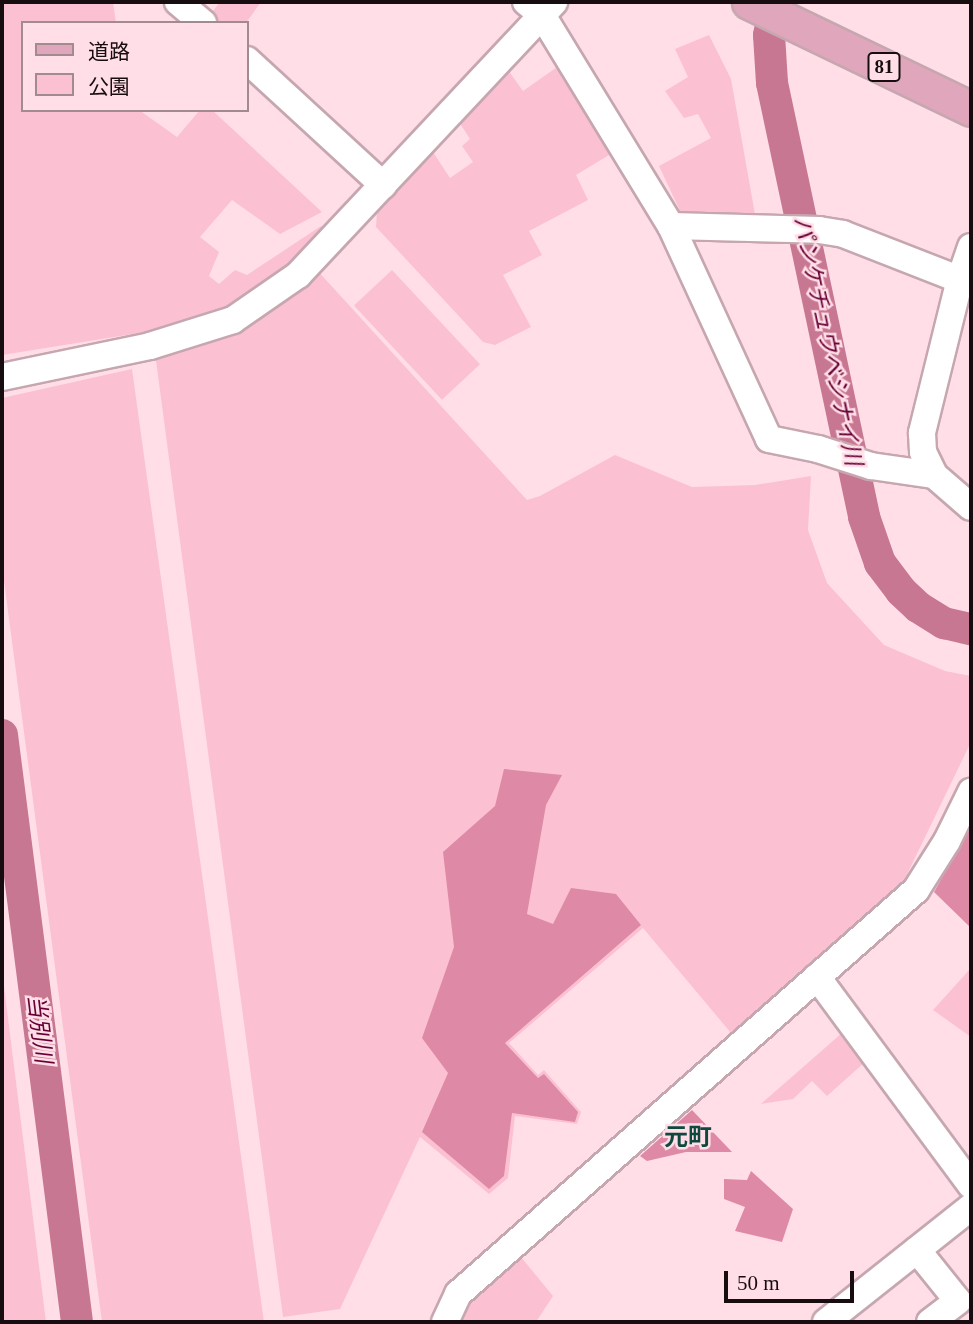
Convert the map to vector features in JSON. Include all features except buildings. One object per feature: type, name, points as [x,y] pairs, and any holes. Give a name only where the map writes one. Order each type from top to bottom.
[{"type":"main road","name":"81","points":[[748,2],[971,109]]},
{"type":"street","points":[[178,2],[201,21]]},
{"type":"street","points":[[2,377],[150,346],[233,320],[291,280],[383,185],[541,6],[671,226],[769,439],[818,449],[871,466],[934,475]]},
{"type":"street","points":[[248,61],[383,185]]},
{"type":"street","points":[[671,226],[819,230],[870,242],[966,281]]},
{"type":"street","points":[[971,247],[966,281],[922,433],[923,452],[934,475],[971,507]]},
{"type":"street","points":[[445,1322],[458,1294],[916,890],[947,841],[971,792]]},
{"type":"street","points":[[817,977],[971,1185]]},
{"type":"street","points":[[826,1322],[971,1207]]},
{"type":"street","points":[[917,1250],[958,1301],[930,1322]]},
{"type":"green space","points":[[2,2],[113,2],[116,21],[21,21],[21,112],[142,112],[177,137],[198,112],[214,112],[322,212],[280,234],[232,200],[200,237],[219,252],[209,276],[219,284],[235,270],[247,275],[321,226],[326,230],[285,272],[228,312],[158,330],[2,355]]},
{"type":"green space","points":[[185,2],[199,2],[213,11],[220,2],[261,2],[247,21],[209,21]]},
{"type":"green space","points":[[709,35],[731,79],[756,220],[682,215],[659,166],[711,138],[698,114],[684,118],[665,91],[688,77],[675,49]]},
{"type":"green space","points":[[560,65],[614,152],[576,175],[588,200],[529,231],[542,255],[503,275],[531,327],[495,345],[483,342],[376,227],[377,211],[433,152],[450,178],[473,162],[462,146],[470,139],[459,122],[508,70],[523,91]]},
{"type":"green space","points":[[316,269],[527,500],[540,496],[615,455],[692,487],[755,485],[811,476],[808,530],[827,583],[884,645],[945,671],[971,676],[971,742],[899,891],[731,1033],[643,928],[509,1043],[538,1075],[544,1070],[581,1112],[577,1124],[515,1116],[508,1178],[489,1194],[420,1137],[340,1309],[283,1317],[155,353],[248,327]]},
{"type":"green space","points":[[392,270],[480,364],[442,400],[354,305]]},
{"type":"green space","points":[[132,369],[264,1322],[102,1322],[2,566],[2,398]]},
{"type":"green space","points":[[971,968],[971,1037],[933,1010]]},
{"type":"green space","points":[[2,970],[46,1322],[2,1322]]},
{"type":"green space","points":[[842,1033],[865,1062],[827,1096],[812,1081],[793,1099],[761,1104]]},
{"type":"green space","points":[[521,1257],[553,1296],[536,1322],[458,1322],[458,1316],[472,1296]]},
{"type":"shaded area","points":[[504,769],[562,775],[546,805],[527,914],[553,924],[571,888],[616,894],[641,925],[505,1043],[538,1078],[544,1074],[578,1112],[575,1122],[512,1113],[504,1176],[489,1189],[422,1132],[448,1073],[422,1038],[454,947],[443,852],[495,806]]},
{"type":"shaded area","points":[[971,826],[971,928],[934,892]]},
{"type":"shaded area","points":[[692,1110],[732,1152],[686,1152],[647,1161],[640,1156]]},
{"type":"shaded area","points":[[751,1171],[793,1209],[782,1242],[735,1231],[745,1207],[724,1199],[724,1179],[747,1180]]},
{"type":"waterway","name":"パンケチュウベシナイ川","points":[[775,2],[769,35],[772,83],[864,517],[880,563],[901,591],[918,607],[944,623],[971,629]]},
{"type":"waterway","name":"当別川","points":[[2,735],[77,1322]]},
{"type":"district","name":"元町","points":[[688,1138]]}]
